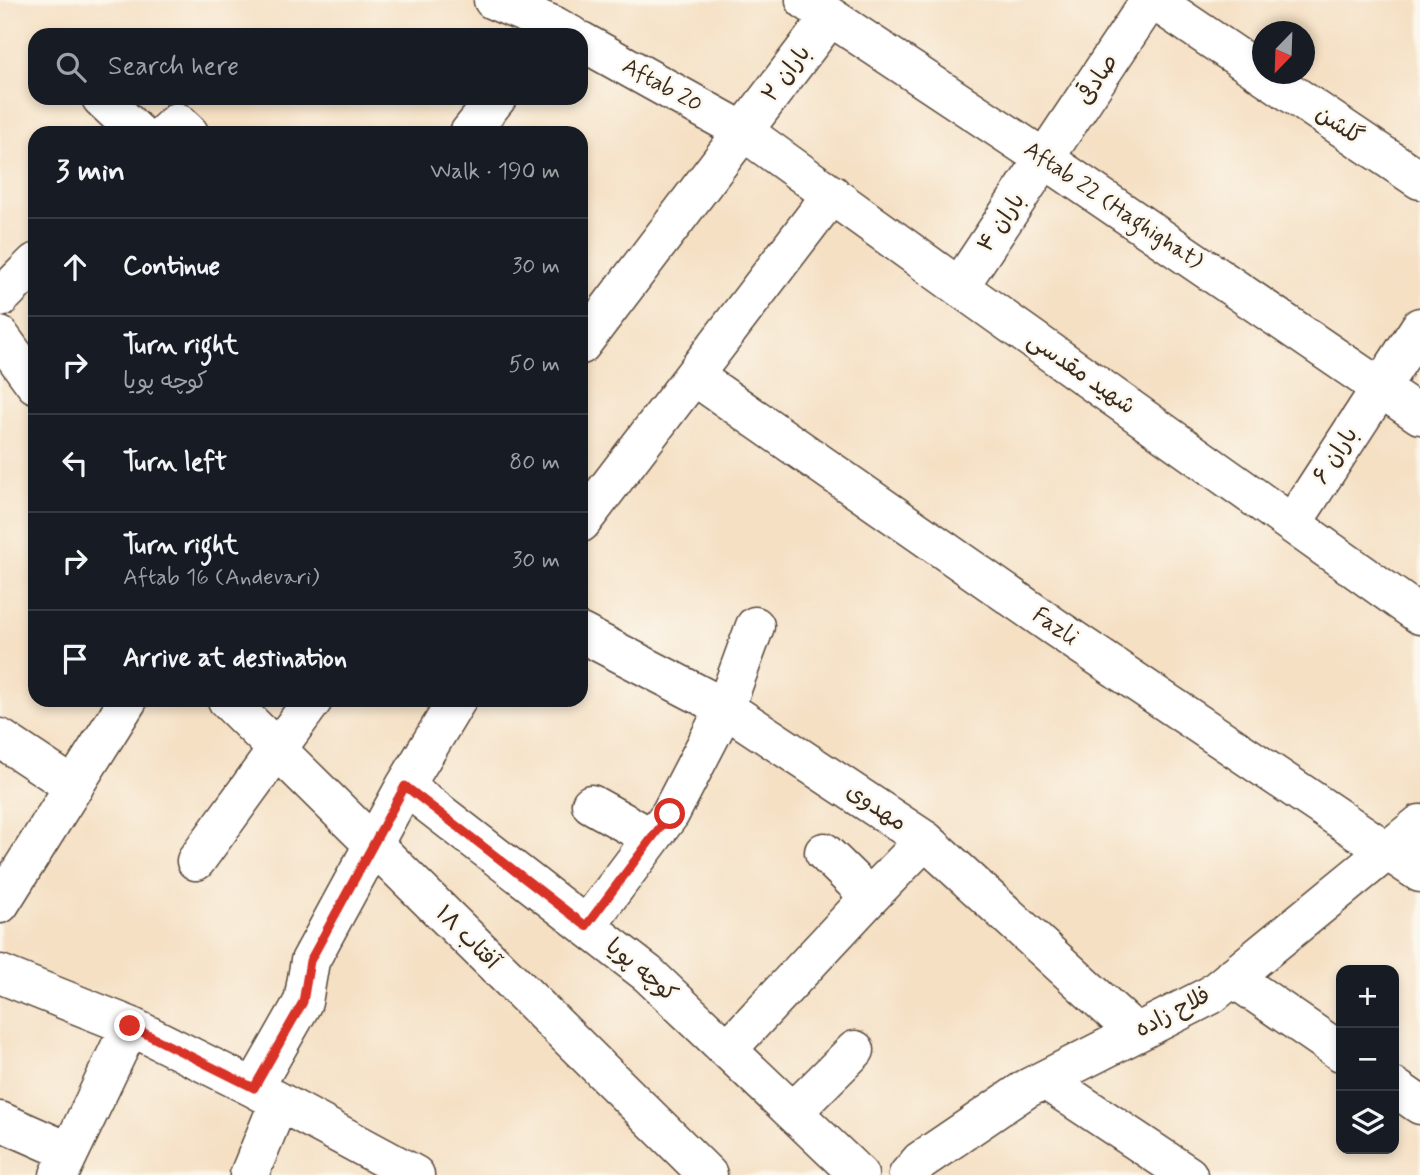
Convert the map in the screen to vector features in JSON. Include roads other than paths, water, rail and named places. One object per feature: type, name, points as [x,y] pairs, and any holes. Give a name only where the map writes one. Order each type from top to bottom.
[{"type":"street","name":"Aftab 20","points":[[493,0],[551,28]]},
{"type":"street","name":"صادقی","points":[[1045,159],[1152,0]]},
{"type":"street","name":"گلشن","points":[[1152,0],[1420,180]]},
{"type":"street","name":"Aftab 22 (Haghighat)","points":[[817,8],[1045,159],[1420,415]]},
{"type":"street","name":"باران ۲","points":[[588,336],[743,131],[817,8]]},
{"type":"street","name":"Aftab 20","points":[[588,47],[743,131]]},
{"type":"street","points":[[108,105],[131,126]]},
{"type":"street","points":[[475,126],[492,105]]},
{"type":"street","name":"شهید مقدسی","points":[[743,131],[1420,615]]},
{"type":"street","name":"باران ۴","points":[[959,287],[1045,159]]},
{"type":"street","points":[[588,514],[832,194]]},
{"type":"street","points":[[0,298],[28,270]]},
{"type":"street","name":"باران ۶","points":[[1292,524],[1420,327]]},
{"type":"street","points":[[0,336],[28,374]]},
{"type":"street","name":"Fazli","points":[[694,376],[1056,628],[1420,873]]},
{"type":"street","points":[[586,926],[670,814],[725,708],[755,626]]},
{"type":"street","name":"مهدوی","points":[[588,637],[725,708],[925,840],[1136,1033]]},
{"type":"street","points":[[0,904],[124,707]]},
{"type":"street","name":"آفتاب ۱۸","points":[[234,707],[708,1175]]},
{"type":"street","points":[[196,861],[308,707]]},
{"type":"street","points":[[249,1175],[266,1095],[303,1002],[310,961],[405,786],[453,707]]},
{"type":"street","points":[[0,738],[74,787]]},
{"type":"street","name":"کوچه پویا","points":[[405,786],[648,974],[859,1175]]},
{"type":"street","points":[[591,804],[652,838]]},
{"type":"street","name":"فلاح زاده","points":[[908,1175],[920,1161],[1026,1089],[1211,995],[1420,824]]},
{"type":"street","points":[[727,1049],[925,840]]},
{"type":"street","points":[[824,852],[870,897]]},
{"type":"street","points":[[0,974],[130,1026],[415,1175]]},
{"type":"street","points":[[1232,977],[1336,1049]]},
{"type":"street","points":[[0,1121],[64,1164],[130,1026]]},
{"type":"street","points":[[793,1112],[855,1050]]},
{"type":"street","points":[[1045,1080],[1188,1175]]},
{"type":"street","points":[[1399,1090],[1420,1105]]}]
